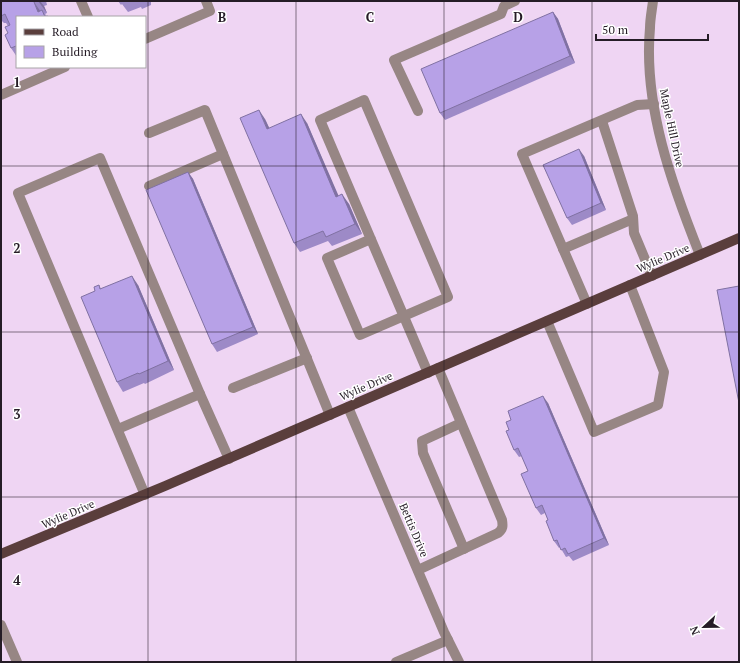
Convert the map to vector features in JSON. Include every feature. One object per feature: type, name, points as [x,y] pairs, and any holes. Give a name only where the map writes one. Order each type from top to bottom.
[{"type":"main road","name":"Wylie Drive","points":[[1,554],[145,495],[739,238]]},
{"type":"street","points":[[81,1],[88,16]]},
{"type":"street","points":[[146,39],[210,11],[206,1]]},
{"type":"street","points":[[418,111],[394,60],[502,14],[504,6],[516,1]]},
{"type":"street","name":"Maple Hill Drive","points":[[653,1],[649,29],[649,65],[658,131],[670,175],[700,255]]},
{"type":"street","points":[[1,95],[63,68]]},
{"type":"street","points":[[370,239],[328,258],[360,335],[404,316],[448,297],[364,100],[320,120],[370,239],[404,316],[428,373]]},
{"type":"street","points":[[587,304],[522,154],[637,105],[654,104]]},
{"type":"street","points":[[149,133],[205,110],[330,415]]},
{"type":"street","points":[[602,120],[633,219],[634,233],[652,276]]},
{"type":"street","points":[[148,186],[223,154]]},
{"type":"street","points":[[145,495],[18,193],[100,158],[229,459]]},
{"type":"street","points":[[563,249],[633,219]]},
{"type":"street","points":[[547,321],[594,432],[658,405],[664,372],[630,285]]},
{"type":"street","points":[[232,388],[307,358]]},
{"type":"street","points":[[418,570],[498,534],[502,530],[503,526],[502,520],[438,368]]},
{"type":"street","points":[[118,429],[200,394]]},
{"type":"street","name":"Bettis Drive","points":[[348,407],[448,640],[459,662]]},
{"type":"street","points":[[461,423],[422,441],[423,453],[464,549]]},
{"type":"street","points":[[1,625],[17,662]]},
{"type":"street","points":[[396,662],[412,659],[448,640]]},
{"type":"building","points":[[1,1],[36,1],[34,2],[38,12],[42,10],[45,16],[16,16],[16,46],[11,48],[5,35],[8,33],[5,27],[10,25],[5,14],[1,16]]},
{"type":"building","points":[[553,12],[570,56],[440,113],[421,69]]},
{"type":"building","points":[[259,110],[267,129],[301,114],[336,197],[342,194],[355,224],[326,237],[323,231],[294,243],[240,118]]},
{"type":"building","points":[[579,149],[601,203],[567,218],[543,165]]},
{"type":"building","points":[[188,172],[253,327],[212,344],[146,190]]},
{"type":"building","points":[[132,276],[168,361],[117,382],[81,297],[95,291],[94,287],[99,285],[100,289]]},
{"type":"building","points":[[739,286],[739,403],[717,290]]},
{"type":"building","points":[[543,396],[604,538],[568,554],[565,548],[561,550],[557,540],[554,541],[546,521],[548,520],[542,505],[536,508],[521,474],[528,471],[518,448],[514,450],[506,431],[509,430],[506,422],[511,420],[508,411]]}]
